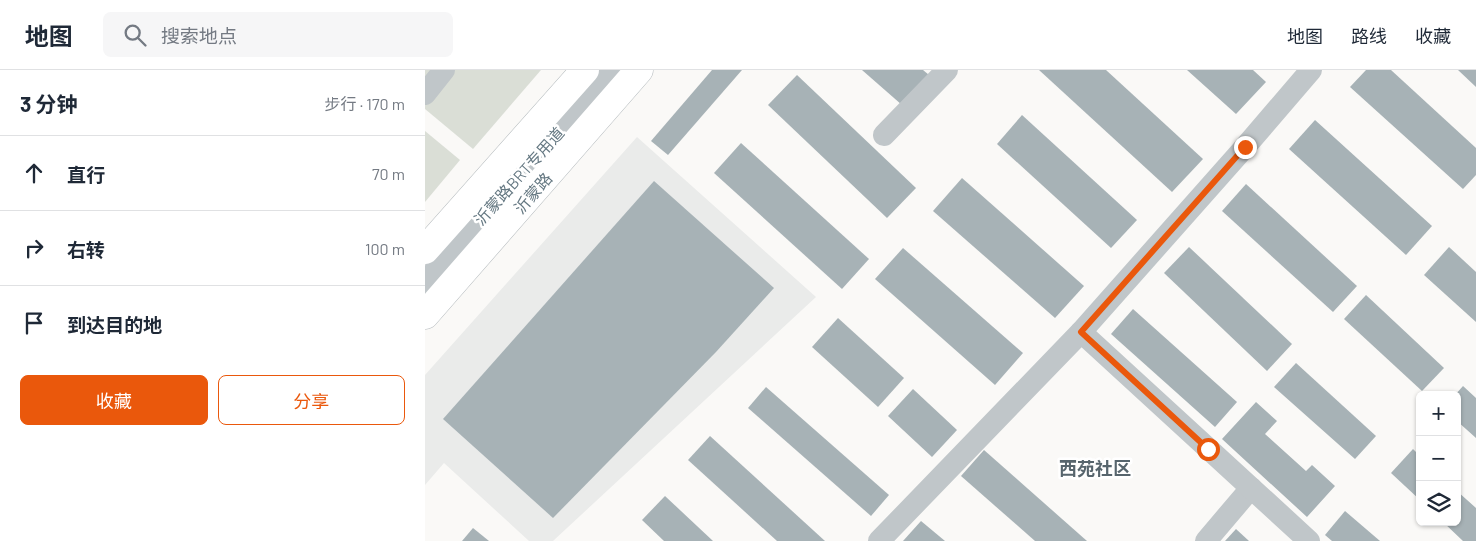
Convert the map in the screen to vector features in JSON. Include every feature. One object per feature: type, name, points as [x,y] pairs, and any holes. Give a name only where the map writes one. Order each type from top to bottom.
[{"type":"main road","points":[[425,250],[585,70]]},
{"type":"main road","name":"沂蒙路","points":[[425,316],[639,70]]},
{"type":"street","points":[[425,94],[444,70]]},
{"type":"street","name":"沂蒙路BRT专用道","points":[[425,282],[614,70]]},
{"type":"street","points":[[885,135],[947,70]]},
{"type":"street","points":[[879,541],[1081,332],[1311,70]]},
{"type":"street","points":[[1081,332],[1309,541]]},
{"type":"street","points":[[1206,541],[1251,488]]},
{"type":"shaded area","points":[[425,70],[541,70],[473,149],[425,109]]},
{"type":"shaded area","points":[[425,131],[460,160],[425,202]]},
{"type":"shaded area","points":[[637,137],[816,297],[553,541],[529,541],[444,463],[425,485],[425,375]]},
{"type":"building","points":[[712,70],[742,70],[668,155],[651,141]]},
{"type":"building","points":[[862,70],[923,70],[929,75],[902,105]]},
{"type":"building","points":[[1039,70],[1106,70],[1203,159],[1172,192]]},
{"type":"building","points":[[1187,70],[1253,70],[1266,82],[1236,114]]},
{"type":"building","points":[[1366,70],[1391,70],[1476,148],[1476,175],[1463,189],[1350,87]]},
{"type":"building","points":[[1458,70],[1476,70],[1476,87]]},
{"type":"building","points":[[797,75],[916,188],[887,218],[768,105]]},
{"type":"building","points":[[1022,115],[1137,220],[1111,248],[997,144]]},
{"type":"building","points":[[1315,120],[1432,226],[1406,255],[1289,149]]},
{"type":"building","points":[[741,143],[869,259],[842,289],[714,173]]},
{"type":"building","points":[[962,178],[1084,286],[1055,318],[933,211]]},
{"type":"building","points":[[654,181],[774,288],[716,352],[553,518],[443,419]]},
{"type":"building","points":[[1246,184],[1357,286],[1333,312],[1222,211]]},
{"type":"building","points":[[1189,247],[1292,344],[1267,371],[1164,273]]},
{"type":"building","points":[[1449,247],[1476,272],[1476,322],[1424,275]]},
{"type":"building","points":[[903,248],[1023,353],[995,385],[875,279]]},
{"type":"building","points":[[1366,295],[1444,368],[1422,391],[1344,319]]},
{"type":"building","points":[[1133,309],[1237,402],[1215,427],[1111,334]]},
{"type":"building","points":[[838,318],[904,378],[878,407],[812,347]]},
{"type":"building","points":[[1296,363],[1376,436],[1355,459],[1274,387]]},
{"type":"building","points":[[1463,386],[1476,398],[1476,438],[1461,425],[1461,391],[1459,391]]},
{"type":"building","points":[[766,387],[889,495],[871,516],[748,408]]},
{"type":"building","points":[[913,389],[957,430],[932,457],[888,416]]},
{"type":"building","points":[[1256,402],[1277,421],[1265,434],[1306,471],[1312,465],[1335,486],[1307,517],[1222,439]]},
{"type":"building","points":[[710,436],[825,541],[777,541],[688,460]]},
{"type":"building","points":[[1413,449],[1416,452],[1416,496],[1391,473]]},
{"type":"building","points":[[984,450],[1087,541],[1035,541],[961,476]]},
{"type":"building","points":[[1461,495],[1476,508],[1476,541],[1463,541],[1447,526],[1461,526]]},
{"type":"building","points":[[665,496],[713,541],[664,541],[642,520]]},
{"type":"building","points":[[1345,511],[1380,541],[1332,541],[1325,535]]},
{"type":"building","points":[[921,521],[945,541],[903,541]]},
{"type":"building","points":[[473,528],[489,541],[462,541]]},
{"type":"building","points":[[1236,529],[1249,541],[1225,541]]},
{"type":"district","name":"西苑社区","points":[[1095,469]]},
{"type":"route","points":[[1208,449],[1081,332],[1245,147]]}]
